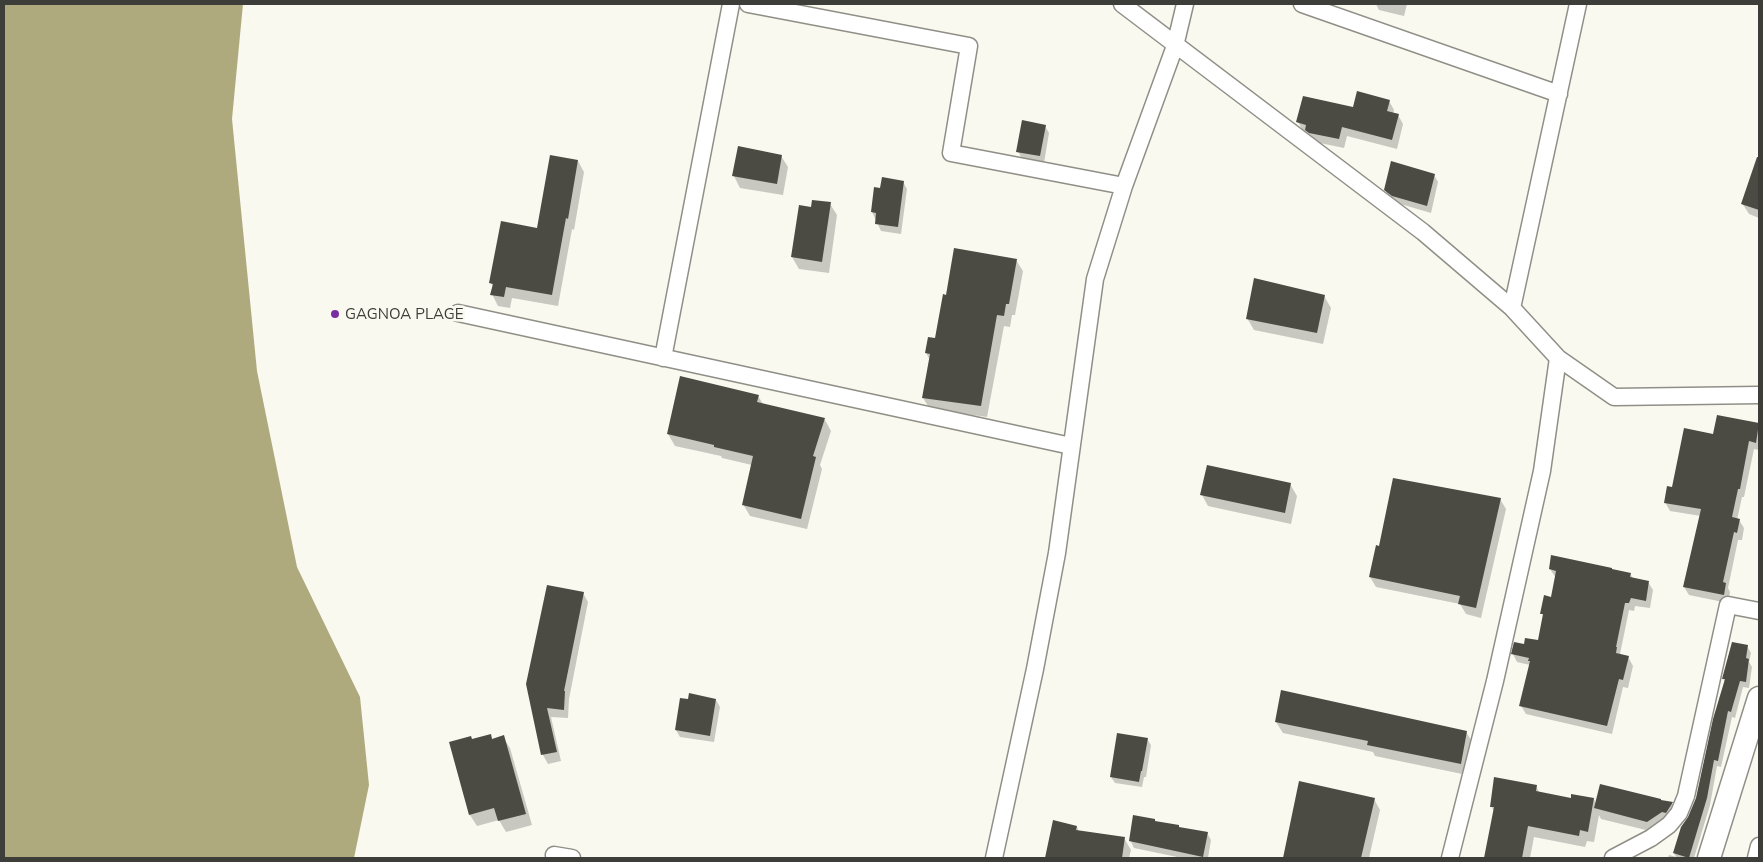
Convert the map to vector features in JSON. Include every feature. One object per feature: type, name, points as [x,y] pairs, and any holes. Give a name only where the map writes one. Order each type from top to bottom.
[{"type":"main road","points":[[1710,858],[1759,698]]},
{"type":"street","points":[[664,358],[731,4]]},
{"type":"street","points":[[748,4],[969,46],[951,153],[1124,186]]},
{"type":"street","points":[[1122,4],[1423,232],[1512,308],[1558,358],[1614,397],[1759,395]]},
{"type":"street","points":[[994,858],[1035,669],[1057,553],[1095,279],[1124,186],[1176,46],[1185,4]]},
{"type":"street","points":[[1302,4],[1559,94]]},
{"type":"street","points":[[1512,308],[1578,4]]},
{"type":"street","points":[[458,314],[1071,446]]},
{"type":"street","points":[[1450,858],[1496,681],[1542,471],[1558,358]]},
{"type":"street","points":[[1613,858],[1651,838],[1669,825],[1679,813],[1686,796],[1728,605],[1759,611]]},
{"type":"street","points":[[1756,858],[1759,846]]},
{"type":"street","points":[[555,858],[554,855],[572,858]]},
{"type":"shaded area","points":[[4,4],[243,4],[232,119],[257,371],[297,567],[360,697],[369,785],[354,858],[4,858]]},
{"type":"building","points":[[1357,91],[1390,100],[1387,111],[1399,114],[1392,140],[1342,127],[1339,139],[1309,133],[1305,130],[1306,125],[1296,122],[1303,96],[1353,107]]},
{"type":"building","points":[[1022,120],[1046,125],[1040,156],[1016,152]]},
{"type":"building","points":[[738,146],[782,155],[777,184],[732,176]]},
{"type":"building","points":[[550,155],[578,160],[552,295],[506,287],[504,297],[490,295],[493,284],[489,283],[501,221],[537,228]]},
{"type":"building","points":[[1757,157],[1759,157],[1759,210],[1741,204]]},
{"type":"building","points":[[1391,161],[1435,174],[1427,206],[1392,196],[1384,190]]},
{"type":"building","points":[[882,177],[904,181],[898,227],[875,224],[876,213],[871,212],[874,187],[880,188]]},
{"type":"building","points":[[812,200],[831,202],[822,262],[791,257],[799,205],[811,207]]},
{"type":"building","points":[[954,248],[1017,259],[1009,304],[1006,304],[1004,316],[997,315],[981,406],[922,398],[930,354],[925,353],[928,337],[935,338],[943,294],[946,295]]},
{"type":"building","points":[[1254,278],[1325,295],[1317,333],[1246,319]]},
{"type":"building","points":[[680,376],[759,395],[757,402],[825,418],[813,456],[816,457],[801,519],[742,505],[753,456],[667,434]]},
{"type":"building","points":[[1717,415],[1759,423],[1756,443],[1749,441],[1740,489],[1738,489],[1732,517],[1740,519],[1737,533],[1734,532],[1723,582],[1726,583],[1724,595],[1683,587],[1701,509],[1664,503],[1667,486],[1672,487],[1684,428],[1713,434]]},
{"type":"building","points":[[1207,465],[1291,483],[1285,513],[1200,495]]},
{"type":"building","points":[[1393,478],[1501,498],[1476,608],[1458,604],[1460,596],[1369,577],[1376,545],[1379,546]]},
{"type":"building","points":[[1551,555],[1631,573],[1630,577],[1649,581],[1646,601],[1631,598],[1629,603],[1625,603],[1616,653],[1629,656],[1623,680],[1619,679],[1607,726],[1519,706],[1530,661],[1528,661],[1529,658],[1511,654],[1514,642],[1524,644],[1525,638],[1538,640],[1543,614],[1540,614],[1544,595],[1551,597],[1556,571],[1549,569]]},
{"type":"building","points":[[547,585],[584,592],[564,691],[564,710],[547,708],[557,752],[541,755],[526,684]]},
{"type":"building","points":[[1732,642],[1748,645],[1746,658],[1749,659],[1746,682],[1740,681],[1731,712],[1728,711],[1718,761],[1714,760],[1707,798],[1689,858],[1673,853],[1681,827],[1688,817],[1696,798]]},
{"type":"building","points":[[1281,690],[1467,731],[1461,764],[1367,745],[1368,741],[1275,722]]},
{"type":"building","points":[[689,693],[716,699],[710,736],[675,730],[680,698],[688,699]]},
{"type":"building","points":[[1117,733],[1148,738],[1139,782],[1110,777]]},
{"type":"building","points":[[491,734],[492,739],[504,735],[526,814],[498,821],[494,808],[469,815],[449,742],[471,736],[472,739]]},
{"type":"building","points":[[1494,777],[1537,785],[1536,791],[1571,798],[1571,794],[1594,798],[1588,832],[1580,830],[1579,836],[1528,826],[1522,858],[1484,858],[1494,807],[1490,807]]},
{"type":"building","points":[[1299,781],[1375,798],[1361,858],[1283,858]]},
{"type":"building","points":[[1600,784],[1673,802],[1666,813],[1662,812],[1647,822],[1594,808]]},
{"type":"building","points":[[1133,815],[1179,825],[1179,827],[1208,832],[1203,857],[1129,841]]},
{"type":"building","points":[[1053,820],[1077,826],[1076,830],[1125,837],[1122,858],[1045,858]]},
{"type":"place","name":"GAGNOA PLAGE","points":[[335,314]]}]
